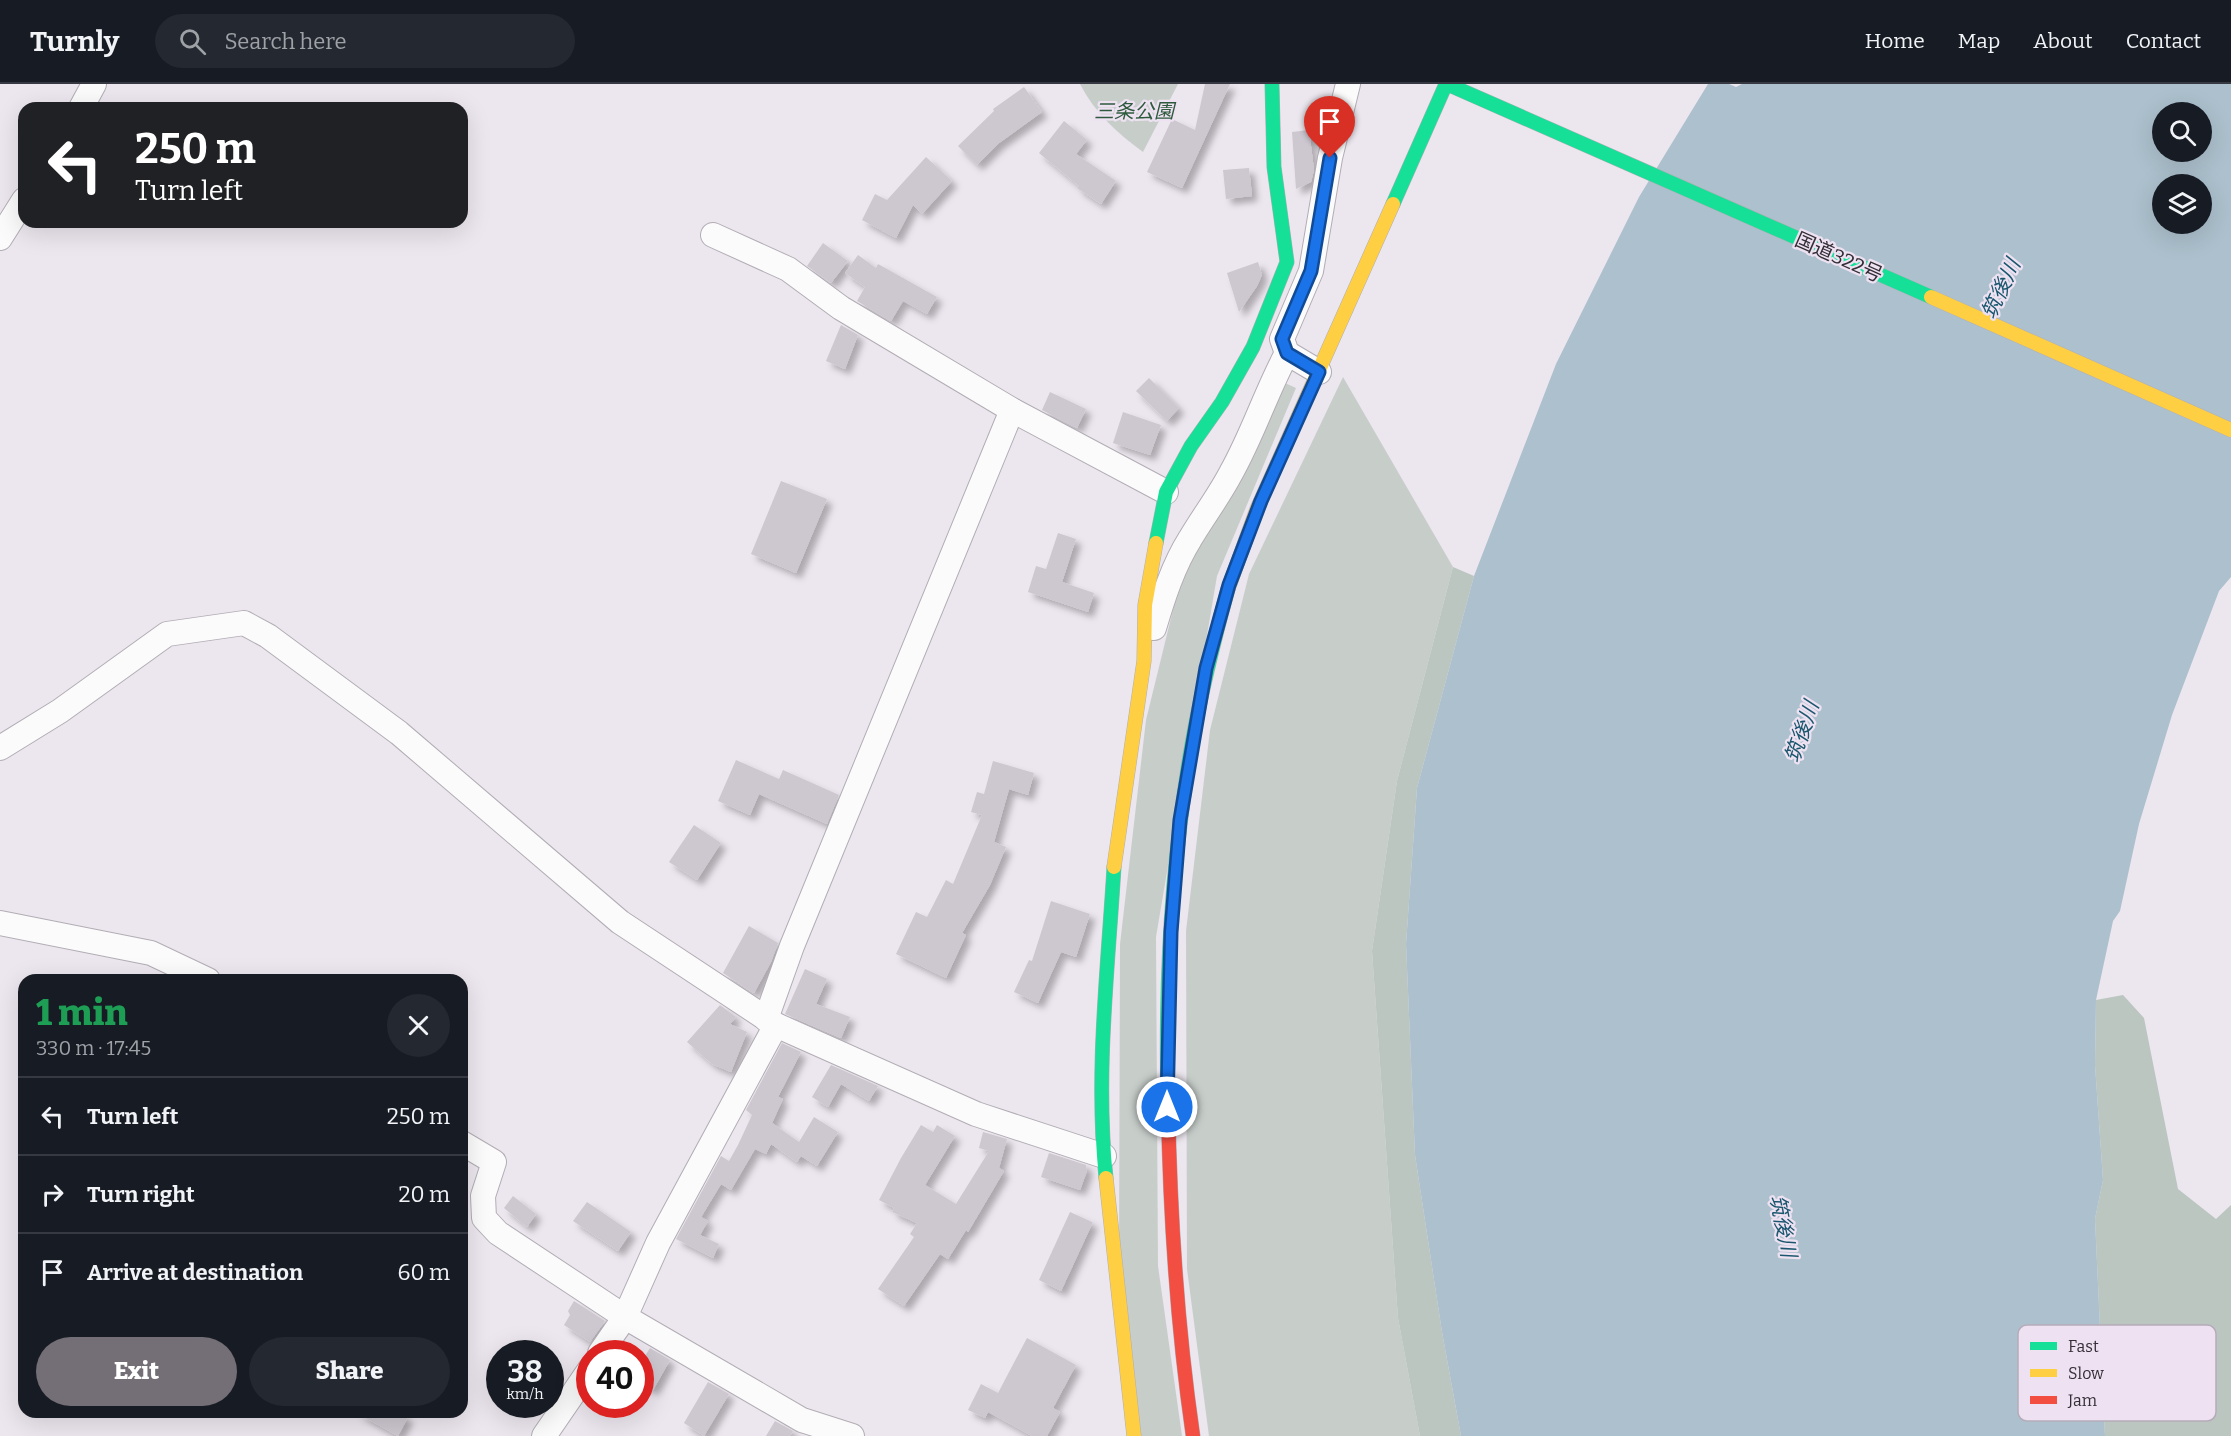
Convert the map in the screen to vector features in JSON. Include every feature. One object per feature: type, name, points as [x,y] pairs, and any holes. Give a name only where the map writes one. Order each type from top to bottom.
[{"type":"main road","points":[[1134,1436],[1104,1156],[1103,1056],[1114,863],[1144,661],[1145,605],[1166,492],[1191,446],[1222,402],[1253,347],[1287,262],[1274,167],[1272,84]]},
{"type":"main road","points":[[1193,1436],[1175,1269],[1167,1130],[1167,1038],[1171,932],[1180,820],[1206,668],[1229,585],[1261,501],[1446,84]]},
{"type":"main road","name":"国道322号","points":[[1446,84],[2231,430]]},
{"type":"street","points":[[84,102],[94,84]]},
{"type":"street","points":[[1319,372],[1287,353],[1282,339],[1311,271],[1344,86]]},
{"type":"street","points":[[0,238],[18,210]]},
{"type":"street","points":[[713,235],[788,269],[841,308],[1012,410],[1166,492]]},
{"type":"street","points":[[1144,661],[1162,599],[1188,541],[1231,475],[1256,425],[1270,386],[1287,353]]},
{"type":"street","points":[[609,1340],[625,1317],[658,1244],[771,1022],[792,946],[1012,410]]},
{"type":"street","points":[[0,748],[60,711],[167,634],[244,623],[268,636],[399,733],[620,922],[771,1022],[976,1114],[1104,1156]]},
{"type":"street","points":[[0,923],[151,953],[195,974]]},
{"type":"street","points":[[468,1147],[494,1162],[483,1196],[484,1218],[498,1233],[625,1317],[802,1420],[852,1436]]},
{"type":"street","points":[[544,1436],[576,1389]]},
{"type":"green space","name":"三条公園","points":[[1080,84],[1178,84],[1143,152],[1107,122]]},
{"type":"green space","points":[[1343,377],[1453,567],[1397,781],[1372,951],[1398,1318],[1420,1436],[1209,1436],[1187,1269],[1186,931],[1210,730],[1249,574]]},
{"type":"green space","points":[[1285,383],[1296,388],[1217,576],[1156,937],[1158,1266],[1182,1436],[1141,1436],[1119,1264],[1120,944],[1146,720],[1182,573],[1254,456]]},
{"type":"shaded area","points":[[1453,567],[1474,576],[1417,788],[1406,944],[1415,1155],[1442,1332],[1461,1436],[1420,1436],[1398,1318],[1372,951],[1397,781]]},
{"type":"shaded area","points":[[2123,995],[2144,1018],[2178,1189],[2216,1219],[2231,1205],[2231,1436],[2105,1436],[2104,1421],[2216,1421],[2216,1325],[2100,1325],[2095,1219],[2103,1180],[2095,1065],[2096,1000]]},
{"type":"water","name":"筑後川","points":[[1708,84],[1729,84],[1736,87],[1742,84],[2231,84],[2231,577],[2219,591],[2172,715],[2139,824],[2120,911],[2113,921],[2096,1000],[2095,1065],[2103,1180],[2095,1219],[2100,1325],[2018,1325],[2018,1421],[2104,1421],[2105,1436],[1461,1436],[1442,1332],[1415,1155],[1406,944],[1417,788],[1474,576],[1556,364],[1639,197]]},
{"type":"building","points":[[1205,84],[1230,84],[1182,188],[1147,172],[1172,119],[1195,130]]},
{"type":"building","points":[[1024,87],[1042,112],[999,143],[977,165],[958,146],[994,111],[993,109]]},
{"type":"building","points":[[1064,121],[1087,140],[1076,154],[1116,181],[1101,204],[1077,188],[1079,186],[1039,153]]},
{"type":"building","points":[[1309,130],[1314,170],[1311,182],[1296,189],[1292,132]]},
{"type":"building","points":[[926,157],[952,181],[922,214],[913,205],[896,238],[862,220],[875,194],[887,200]]},
{"type":"building","points":[[1249,168],[1252,196],[1226,199],[1223,170]]},
{"type":"building","points":[[823,243],[848,261],[831,283],[807,266]]},
{"type":"building","points":[[858,255],[876,268],[878,264],[937,297],[927,314],[903,301],[891,321],[857,301],[865,287],[845,273]]},
{"type":"building","points":[[1258,262],[1262,275],[1239,312],[1227,273]]},
{"type":"building","points":[[841,325],[858,335],[845,369],[826,361]]},
{"type":"building","points":[[1149,378],[1179,408],[1167,421],[1136,391]]},
{"type":"building","points":[[1050,392],[1086,409],[1077,428],[1042,410]]},
{"type":"building","points":[[1123,412],[1161,425],[1150,455],[1113,443]]},
{"type":"building","points":[[781,481],[827,499],[796,573],[751,554]]},
{"type":"building","points":[[1058,533],[1076,539],[1062,582],[1094,593],[1088,612],[1028,592],[1036,566],[1046,569]]},
{"type":"building","points":[[736,760],[779,779],[783,770],[839,795],[827,824],[759,794],[750,815],[718,801]]},
{"type":"building","points":[[993,761],[1034,773],[1028,795],[1009,789],[994,842],[1006,847],[990,885],[962,933],[966,935],[946,978],[896,954],[916,912],[927,917],[946,880],[953,884],[982,815],[971,812],[977,792],[984,794]]},
{"type":"building","points":[[694,825],[721,843],[697,880],[669,862]]},
{"type":"building","points":[[1051,901],[1090,914],[1076,957],[1061,952],[1038,1003],[1014,992],[1029,960],[1032,961]]},
{"type":"building","points":[[749,926],[778,943],[771,962],[754,993],[723,973]]},
{"type":"building","points":[[805,969],[827,979],[816,1004],[850,1017],[841,1038],[785,1014]]},
{"type":"building","points":[[720,1005],[736,1017],[730,1024],[747,1032],[731,1072],[712,1064],[687,1042]]},
{"type":"building","points":[[782,1043],[801,1052],[778,1097],[783,1099],[772,1123],[799,1142],[814,1117],[838,1132],[817,1166],[801,1156],[797,1162],[771,1144],[766,1154],[755,1149],[731,1190],[721,1184],[701,1217],[708,1221],[700,1235],[719,1244],[713,1258],[676,1239],[721,1156],[729,1161],[738,1145],[752,1115],[746,1110]]},
{"type":"building","points":[[831,1065],[878,1086],[869,1101],[841,1084],[828,1107],[812,1097]]},
{"type":"building","points":[[921,1125],[933,1132],[937,1125],[955,1136],[925,1185],[956,1204],[989,1151],[979,1148],[983,1132],[1007,1139],[999,1168],[1004,1171],[968,1232],[966,1230],[948,1259],[940,1254],[904,1306],[878,1289],[914,1237],[910,1234],[917,1223],[892,1212],[894,1208],[879,1200]]},
{"type":"building","points":[[1049,1153],[1086,1165],[1087,1171],[1080,1190],[1041,1177]]},
{"type":"building","points":[[513,1196],[536,1214],[527,1227],[504,1208]]},
{"type":"building","points":[[587,1202],[631,1232],[618,1251],[573,1221]]},
{"type":"building","points":[[1070,1212],[1092,1224],[1061,1291],[1039,1280]]},
{"type":"building","points":[[574,1301],[605,1321],[591,1340],[587,1340],[564,1325],[570,1315],[568,1311]]},
{"type":"building","points":[[1027,1338],[1076,1365],[1053,1408],[1060,1412],[1047,1436],[1032,1436],[988,1412],[985,1418],[968,1410],[981,1384],[998,1393]]},
{"type":"building","points":[[654,1350],[670,1360],[654,1388]]},
{"type":"building","points":[[708,1382],[729,1394],[704,1436],[684,1423]]},
{"type":"building","points":[[366,1418],[407,1418],[398,1436]]},
{"type":"building","points":[[775,1421],[793,1431],[790,1436],[766,1436]]},
{"type":"traffic: fast","points":[[1156,543],[1166,492],[1191,446],[1222,402],[1253,347],[1287,262],[1274,167],[1272,84]]},
{"type":"traffic: fast","points":[[1393,204],[1446,84]]},
{"type":"traffic: fast","points":[[1447,84],[1931,297]]},
{"type":"traffic: fast","points":[[1168,1104],[1169,969],[1179,834],[1199,705],[1228,589]]},
{"type":"traffic: fast","points":[[1106,1178],[1102,1061],[1114,867]]},
{"type":"traffic: slow","points":[[1228,589],[1257,509],[1393,204]]},
{"type":"traffic: slow","points":[[1931,297],[2231,430]]},
{"type":"traffic: slow","points":[[1114,867],[1144,661],[1145,605],[1156,543]]},
{"type":"traffic: slow","points":[[1106,1178],[1134,1436]]},
{"type":"traffic: jam","points":[[1168,1104],[1175,1270],[1193,1436]]},
{"type":"route","points":[[1167,1107],[1171,932],[1180,820],[1187,776],[1206,668],[1229,585],[1261,501],[1319,372],[1287,353],[1282,339],[1311,271],[1330,158]]}]
